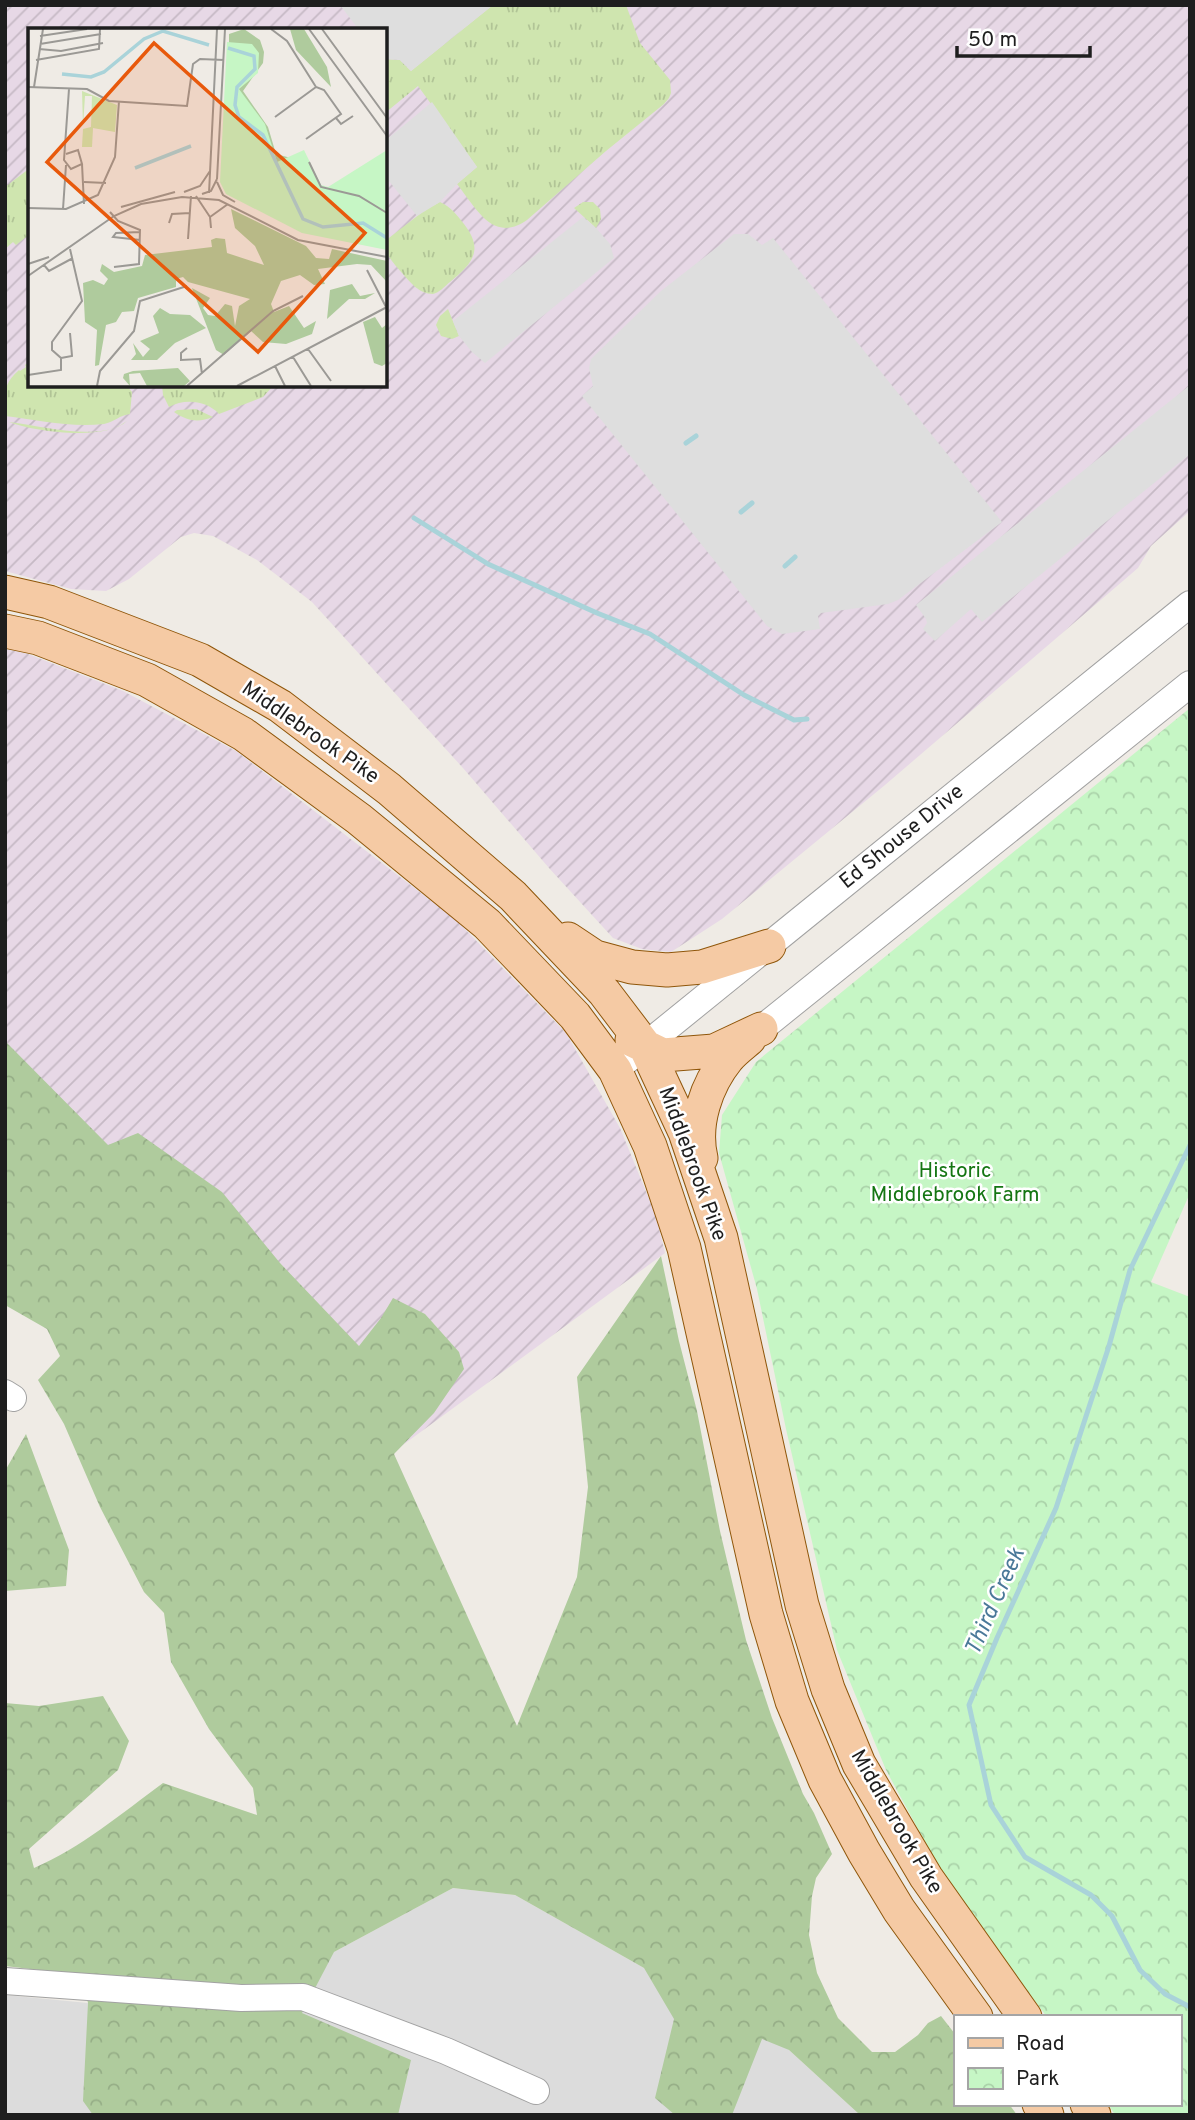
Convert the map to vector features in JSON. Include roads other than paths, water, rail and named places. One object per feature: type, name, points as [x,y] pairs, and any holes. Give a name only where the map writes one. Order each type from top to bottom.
[{"type":"main road","name":"Middlebrook Pike","points":[[5,592],[49,602],[200,660],[280,706],[389,789],[524,907],[604,992],[645,1046],[685,1132],[721,1238],[802,1605],[828,1689],[859,1764],[926,1877],[1024,2015]]},
{"type":"main road","name":"Middlebrook Pike","points":[[5,631],[38,638],[147,680],[243,734],[359,820],[487,923],[575,1016],[615,1070],[650,1146],[684,1248],[766,1614],[792,1702],[825,1780],[864,1852],[900,1910],[975,2015]]},
{"type":"main road","points":[[147,680],[253,720],[330,772],[495,905],[590,1009],[621,1036],[663,1055],[714,1051],[761,1029]]},
{"type":"main road","points":[[524,907],[595,957],[632,967],[667,970],[702,967],[769,946]]},
{"type":"main road","points":[[721,1238],[698,1142],[706,1093],[729,1058],[761,1029]]},
{"type":"street","name":"Ed Shouse Drive","points":[[615,1070],[1190,604]]},
{"type":"street","points":[[761,1029],[1190,684]]},
{"type":"street","points":[[5,1982],[241,1998],[303,1997],[446,2051],[536,2091]]},
{"type":"waterway","points":[[686,443],[696,436]]},
{"type":"waterway","points":[[741,512],[752,503]]},
{"type":"waterway","points":[[414,518],[488,564],[650,634],[744,695],[794,720],[807,719]]},
{"type":"waterway","points":[[785,566],[795,557]]},
{"type":"waterway","name":"Third Creek","points":[[1190,1145],[1130,1270],[1109,1346],[1056,1508],[969,1705],[991,1805],[1025,1857],[1091,1895],[1112,1916],[1140,1970],[1165,1994],[1190,2007]]},
{"type":"park label","name":"Historic Middlebrook Farm","points":[[955,1183]]}]
